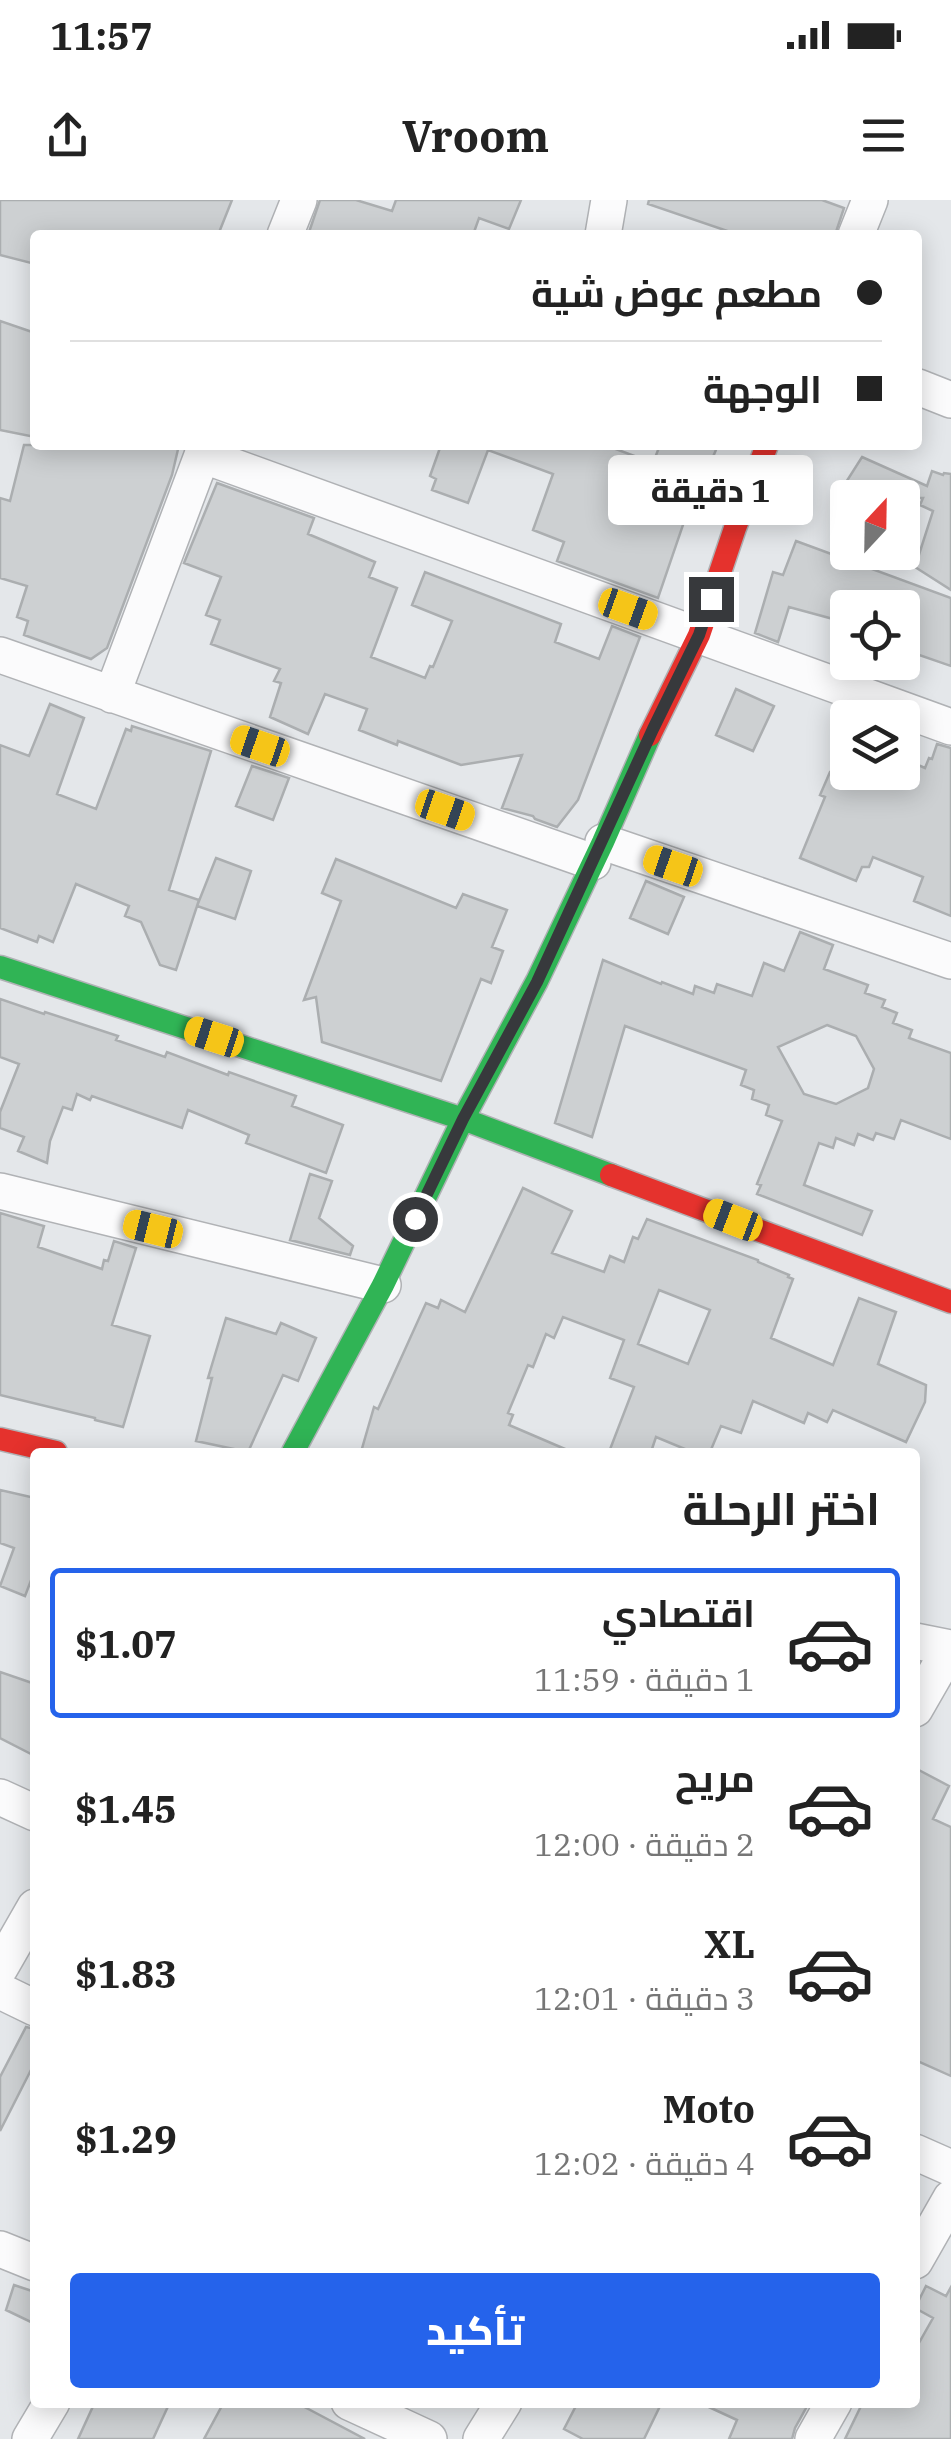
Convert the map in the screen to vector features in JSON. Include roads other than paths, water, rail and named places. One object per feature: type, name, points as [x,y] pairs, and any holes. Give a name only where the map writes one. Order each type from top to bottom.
[{"type":"street","points":[[287,230],[299,200]]},
{"type":"street","points":[[604,230],[609,200]]},
{"type":"street","points":[[858,230],[870,200]]},
{"type":"street","points":[[922,389],[951,400]]},
{"type":"street","points":[[112,695],[204,450],[951,728]]},
{"type":"street","points":[[295,1448],[383,1286],[463,1119],[537,982],[699,635],[766,450]]},
{"type":"street","points":[[0,655],[598,852],[951,961]]},
{"type":"street","points":[[0,967],[463,1119],[951,1302]]},
{"type":"street","points":[[0,1191],[383,1286]]},
{"type":"street","points":[[0,1440],[37,1448]]},
{"type":"street","points":[[920,1642],[951,1648],[920,1701]]},
{"type":"street","points":[[0,1797],[30,1811]]},
{"type":"street","points":[[0,1967],[30,1916]]},
{"type":"street","points":[[0,1991],[30,2006]]},
{"type":"street","points":[[920,2154],[951,2168]]},
{"type":"street","points":[[920,2251],[951,2198]]},
{"type":"street","points":[[0,2249],[30,2261]]},
{"type":"street","points":[[30,2439],[48,2408]]},
{"type":"street","points":[[362,2408],[429,2439]]},
{"type":"street","points":[[482,2439],[500,2408]]},
{"type":"street","points":[[813,2439],[831,2408]]}]
